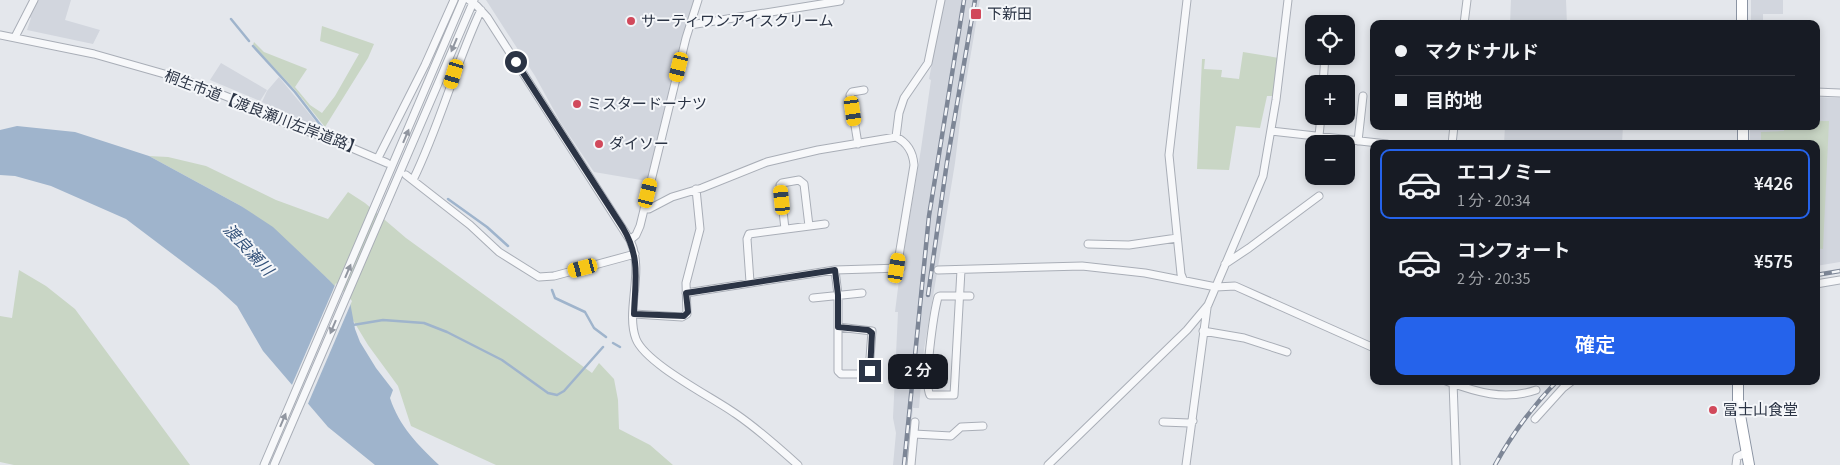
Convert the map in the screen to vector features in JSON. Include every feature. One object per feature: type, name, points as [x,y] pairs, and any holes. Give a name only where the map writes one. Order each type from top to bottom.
[{"type":"highway","points":[[1742,0],[1742,20]]},
{"type":"highway","points":[[1738,385],[1738,404],[1749,465]]},
{"type":"street","points":[[15,37],[34,0]]},
{"type":"street","points":[[378,158],[454,0]]},
{"type":"street","points":[[264,465],[463,0]]},
{"type":"street","points":[[630,240],[637,233],[644,209],[698,0]]},
{"type":"street","points":[[896,137],[899,113],[904,98],[928,62],[941,0]]},
{"type":"street","points":[[1182,279],[1169,155],[1187,0]]},
{"type":"street","points":[[1186,465],[1208,305],[1263,176],[1271,131],[1288,0]]},
{"type":"street","points":[[1464,20],[1466,0]]},
{"type":"street","points":[[274,465],[472,1],[481,10],[531,84],[630,240],[635,254],[636,269],[635,334],[641,348],[647,355],[740,417],[798,465]]},
{"type":"street","points":[[690,25],[840,1]]},
{"type":"street","points":[[413,180],[481,10]]},
{"type":"street","name":"桐生市道【渡良瀬川左岸道路】","points":[[0,35],[94,54],[182,79],[232,98],[295,128],[326,137],[386,163]]},
{"type":"street","points":[[858,144],[850,95],[852,92],[864,90]]},
{"type":"street","points":[[1820,92],[1840,93]]},
{"type":"street","points":[[1358,141],[1363,96]]},
{"type":"street","points":[[1271,131],[1309,135]]},
{"type":"street","points":[[644,209],[649,209],[672,197],[696,190],[767,162],[818,150],[896,137],[903,141],[910,150],[914,165],[899,268],[835,270],[686,293]]},
{"type":"street","points":[[1355,141],[1370,142]]},
{"type":"street","points":[[406,175],[470,225],[504,256],[539,277],[550,277],[635,254]]},
{"type":"street","points":[[785,229],[780,185],[798,180],[804,184],[809,226]]},
{"type":"street","points":[[634,314],[684,316],[688,312],[686,280],[700,229],[696,190]]},
{"type":"street","points":[[1225,264],[1319,196]]},
{"type":"street","points":[[750,282],[747,236],[752,232],[825,224]]},
{"type":"street","points":[[1088,244],[1129,245],[1177,238]]},
{"type":"street","points":[[938,270],[1082,266],[1145,273],[1216,287],[1229,286],[1245,290],[1370,346]]},
{"type":"street","points":[[835,270],[838,295],[838,327],[838,371],[841,374],[867,374],[870,371],[872,331],[838,327]]},
{"type":"street","points":[[961,270],[961,296],[954,395],[930,395],[928,390],[928,368],[937,299],[940,296],[961,296],[970,296]]},
{"type":"street","points":[[1820,283],[1840,280]]},
{"type":"street","points":[[813,298],[862,293]]},
{"type":"street","points":[[1048,465],[1187,330],[1208,305]]},
{"type":"street","points":[[1203,332],[1244,338],[1287,352]]},
{"type":"street","points":[[1454,385],[1456,465]]},
{"type":"street","points":[[1459,385],[1476,392],[1494,395],[1526,393],[1536,390]]},
{"type":"street","points":[[1534,420],[1567,385]]},
{"type":"street","points":[[1163,422],[1193,421]]},
{"type":"street","points":[[911,465],[915,422]]},
{"type":"street","points":[[914,434],[951,436],[961,427],[983,426]]},
{"type":"street","points":[[1736,465],[1736,459],[1740,454],[1747,452]]},
{"type":"shaded area","points":[[38,0],[71,0],[65,20],[100,30],[93,44],[27,30],[31,18],[29,17]]},
{"type":"shaded area","points":[[486,0],[694,0],[680,44],[647,181],[594,172],[561,123],[535,76]]},
{"type":"shaded area","points":[[944,0],[980,0],[938,267],[935,267],[934,273],[937,273],[924,349],[919,408],[913,408],[907,465],[893,465],[896,433],[893,418],[898,312],[895,312],[900,272],[903,271],[904,266],[902,264],[921,149],[931,80],[929,79]]},
{"type":"shaded area","points":[[1511,0],[1566,0],[1567,20],[1510,20]]},
{"type":"shaded area","points":[[1751,0],[1783,0],[1783,14],[1763,14],[1763,20],[1751,20]]},
{"type":"shaded area","points":[[221,63],[267,90],[260,101],[210,80]]},
{"type":"shaded area","points":[[279,77],[317,123],[314,129],[302,127],[289,115],[262,102],[267,91]]},
{"type":"shaded area","points":[[1820,97],[1840,98],[1840,262],[1820,265],[1820,140],[1750,140],[1750,130],[1820,130]]},
{"type":"shaded area","points":[[1505,130],[1623,130],[1622,140],[1504,140]]},
{"type":"green space","points":[[322,26],[374,44],[368,58],[325,127],[296,91],[253,45],[254,42],[264,52],[307,69],[295,87],[310,105],[322,113],[335,96],[359,54],[320,41]]},
{"type":"green space","points":[[1243,52],[1279,58],[1274,96],[1267,96],[1260,128],[1236,126],[1229,170],[1197,169],[1202,59],[1205,59],[1204,69],[1222,70],[1221,77],[1239,79]]},
{"type":"green space","points":[[1820,121],[1829,121],[1823,249],[1820,249],[1820,140],[1761,140],[1761,132],[1820,130]]},
{"type":"green space","points":[[149,156],[168,157],[206,166],[276,200],[328,219],[348,192],[365,203],[406,238],[592,373],[599,363],[614,379],[618,400],[619,429],[650,445],[673,465],[496,465],[411,426],[398,386],[368,345],[328,279],[241,206]]},
{"type":"green space","points":[[19,270],[46,286],[75,309],[190,465],[14,465],[0,462],[0,316],[12,318]]},
{"type":"water","name":"渡良瀬川","points":[[17,126],[75,132],[149,156],[241,206],[273,227],[350,302],[355,329],[360,342],[376,368],[393,390],[390,398],[398,417],[417,442],[439,465],[375,465],[328,427],[263,351],[237,306],[216,287],[126,219],[51,186],[15,176],[0,175],[0,130]]},
{"type":"pier","points":[[336,283],[352,301],[307,406],[291,387]]},
{"type":"waterway","points":[[231,19],[249,41]]},
{"type":"waterway","points":[[253,46],[295,92],[322,127]]},
{"type":"waterway","points":[[448,199],[487,227],[508,246]]},
{"type":"waterway","points":[[552,290],[555,298],[585,312],[594,328],[606,337]]},
{"type":"waterway","points":[[353,325],[383,320],[424,323],[447,332],[502,360],[548,393],[557,395],[564,391],[603,347]]},
{"type":"waterway","points":[[613,343],[620,347]]},
{"type":"railway","points":[[904,465],[929,216],[964,0]]},
{"type":"railway","points":[[928,295],[947,162],[975,0]]},
{"type":"railway","points":[[1820,274],[1840,271]]},
{"type":"railway","points":[[1495,465],[1523,421],[1553,385]]},
{"type":"place","name":"下新田","points":[[976,14]]},
{"type":"place","name":"サーティワンアイスクリーム","points":[[631,21]]},
{"type":"place","name":"ミスタードーナツ","points":[[577,104]]},
{"type":"place","name":"ダイソー","points":[[599,144]]},
{"type":"place","name":"冨士山食堂","points":[[1713,410]]},
{"type":"route","points":[[516,62],[633,246],[636,269],[634,314],[682,317],[688,312],[686,293],[835,270],[838,295],[838,327],[871,330],[870,371]]}]
